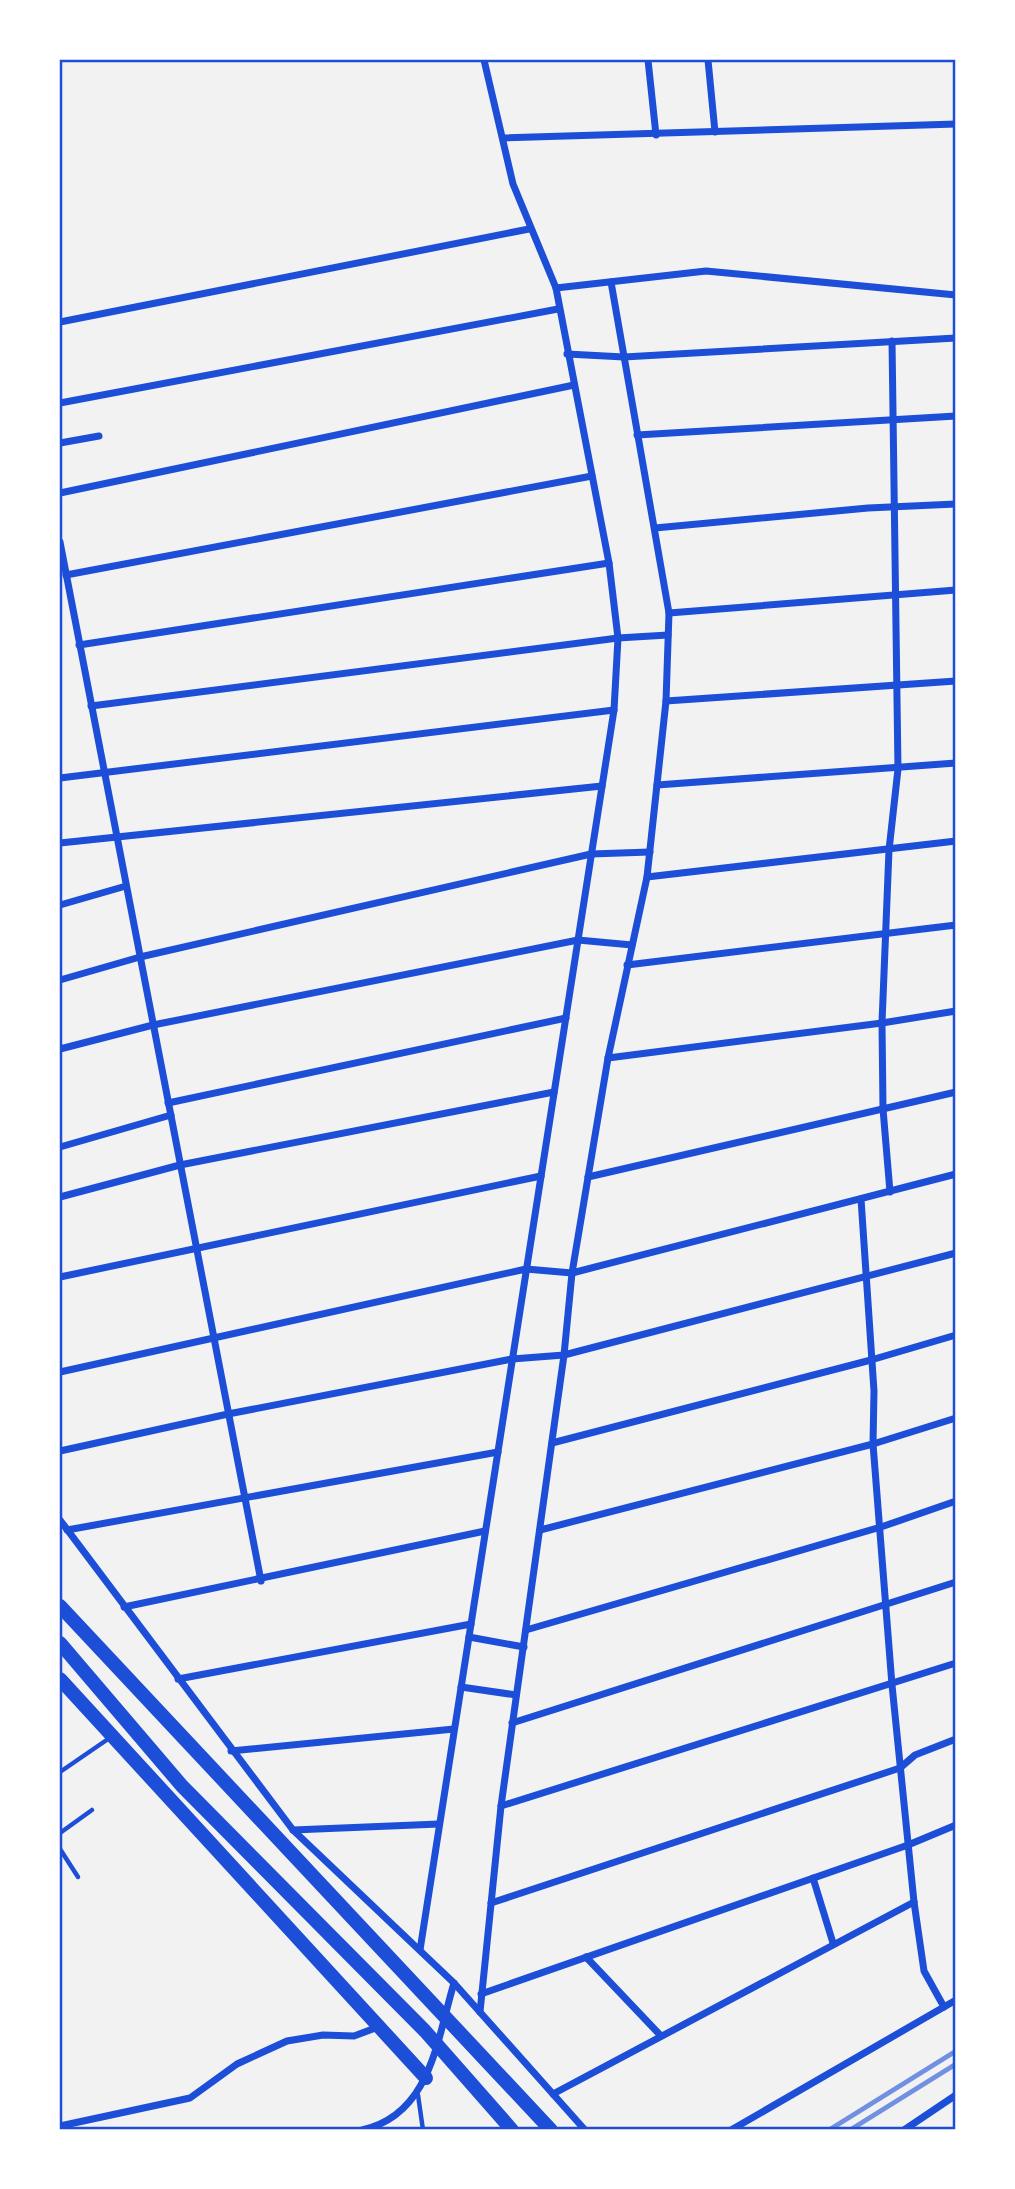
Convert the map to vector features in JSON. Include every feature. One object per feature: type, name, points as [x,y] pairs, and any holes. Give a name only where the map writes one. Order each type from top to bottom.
[{"type":"main road","points":[[60,1606],[205,1764],[551,2130]]},
{"type":"main road","points":[[60,1643],[182,1786],[425,2031],[512,2130]]},
{"type":"main road","points":[[60,1679],[426,2078]]},
{"type":"street","points":[[420,1950],[614,710],[618,638],[609,563],[556,288],[529,229],[513,184],[484,60]]},
{"type":"street","points":[[648,60],[656,135]]},
{"type":"street","points":[[708,60],[715,132]]},
{"type":"street","points":[[503,138],[956,124]]},
{"type":"street","points":[[60,322],[529,229]]},
{"type":"street","points":[[556,288],[706,271],[956,295]]},
{"type":"street","points":[[480,2012],[501,1806],[564,1355],[572,1273],[608,1058],[647,877],[666,701],[669,613],[611,282]]},
{"type":"street","points":[[60,402],[558,309]]},
{"type":"street","points":[[567,354],[624,357],[956,338]]},
{"type":"street","points":[[890,1192],[883,1109],[883,1023],[889,850],[898,769],[892,341]]},
{"type":"street","points":[[60,494],[573,385]]},
{"type":"street","points":[[637,435],[956,416]]},
{"type":"street","points":[[60,443],[99,436]]},
{"type":"street","points":[[66,575],[592,476]]},
{"type":"street","points":[[655,528],[956,503]]},
{"type":"street","points":[[60,542],[261,1581]]},
{"type":"street","points":[[79,645],[609,563]]},
{"type":"street","points":[[669,613],[956,590]]},
{"type":"street","points":[[91,706],[618,638],[668,635]]},
{"type":"street","points":[[666,701],[956,681]]},
{"type":"street","points":[[60,778],[614,710]]},
{"type":"street","points":[[657,785],[956,763]]},
{"type":"street","points":[[60,843],[602,786]]},
{"type":"street","points":[[647,877],[956,841]]},
{"type":"street","points":[[60,980],[140,957],[591,854],[650,852]]},
{"type":"street","points":[[60,905],[126,886]]},
{"type":"street","points":[[627,965],[956,925]]},
{"type":"street","points":[[60,1049],[153,1025],[578,940],[632,945]]},
{"type":"street","points":[[608,1058],[883,1023],[956,1011]]},
{"type":"street","points":[[168,1103],[566,1018]]},
{"type":"street","points":[[60,1197],[180,1165],[554,1092]]},
{"type":"street","points":[[588,1177],[956,1092]]},
{"type":"street","points":[[60,1147],[171,1115]]},
{"type":"street","points":[[60,1372],[526,1269],[572,1273],[956,1174]]},
{"type":"street","points":[[60,1277],[541,1176]]},
{"type":"street","points":[[861,1199],[872,1360],[873,1444],[900,1768],[924,1971],[944,2007]]},
{"type":"street","points":[[60,1451],[229,1413],[512,1359],[564,1355],[956,1253]]},
{"type":"street","points":[[552,1443],[872,1360],[956,1335]]},
{"type":"street","points":[[540,1530],[873,1444],[956,1418]]},
{"type":"street","points":[[67,1530],[498,1452]]},
{"type":"street","points":[[526,1630],[881,1527],[956,1500]]},
{"type":"street","points":[[60,1520],[230,1751],[293,1830],[454,1983],[585,2130]]},
{"type":"street","points":[[124,1607],[261,1581],[485,1531]]},
{"type":"street","points":[[512,1723],[956,1581]]},
{"type":"street","points":[[177,1679],[471,1624]]},
{"type":"street","points":[[469,1637],[524,1647]]},
{"type":"street","points":[[501,1806],[956,1663]]},
{"type":"street","points":[[461,1688],[516,1696]]},
{"type":"street","points":[[230,1751],[454,1729]]},
{"type":"street","points":[[491,1903],[900,1768],[915,1755],[956,1739]]},
{"type":"street","points":[[293,1830],[439,1824]]},
{"type":"street","points":[[481,1994],[908,1845],[956,1825]]},
{"type":"street","points":[[813,1878],[833,1943]]},
{"type":"street","points":[[553,2094],[914,1902]]},
{"type":"street","points":[[586,1957],[661,2036]]},
{"type":"street","points":[[362,2130],[388,2120],[418,2095],[426,2078],[454,1983]]},
{"type":"street","points":[[731,2130],[956,2000]]},
{"type":"street","points":[[60,2126],[190,2098],[237,2064],[287,2041],[324,2035],[355,2036],[378,2028]]},
{"type":"street","points":[[904,2130],[956,2095]]},
{"type":"lane","points":[[60,1772],[111,1736]]},
{"type":"lane","points":[[60,1831],[92,1810]]},
{"type":"lane","points":[[60,1849],[78,1877]]},
{"type":"lane","points":[[418,2095],[423,2130]]},
{"type":"railway","points":[[829,2130],[956,2051]]},
{"type":"railway","points":[[850,2130],[956,2064]]}]
